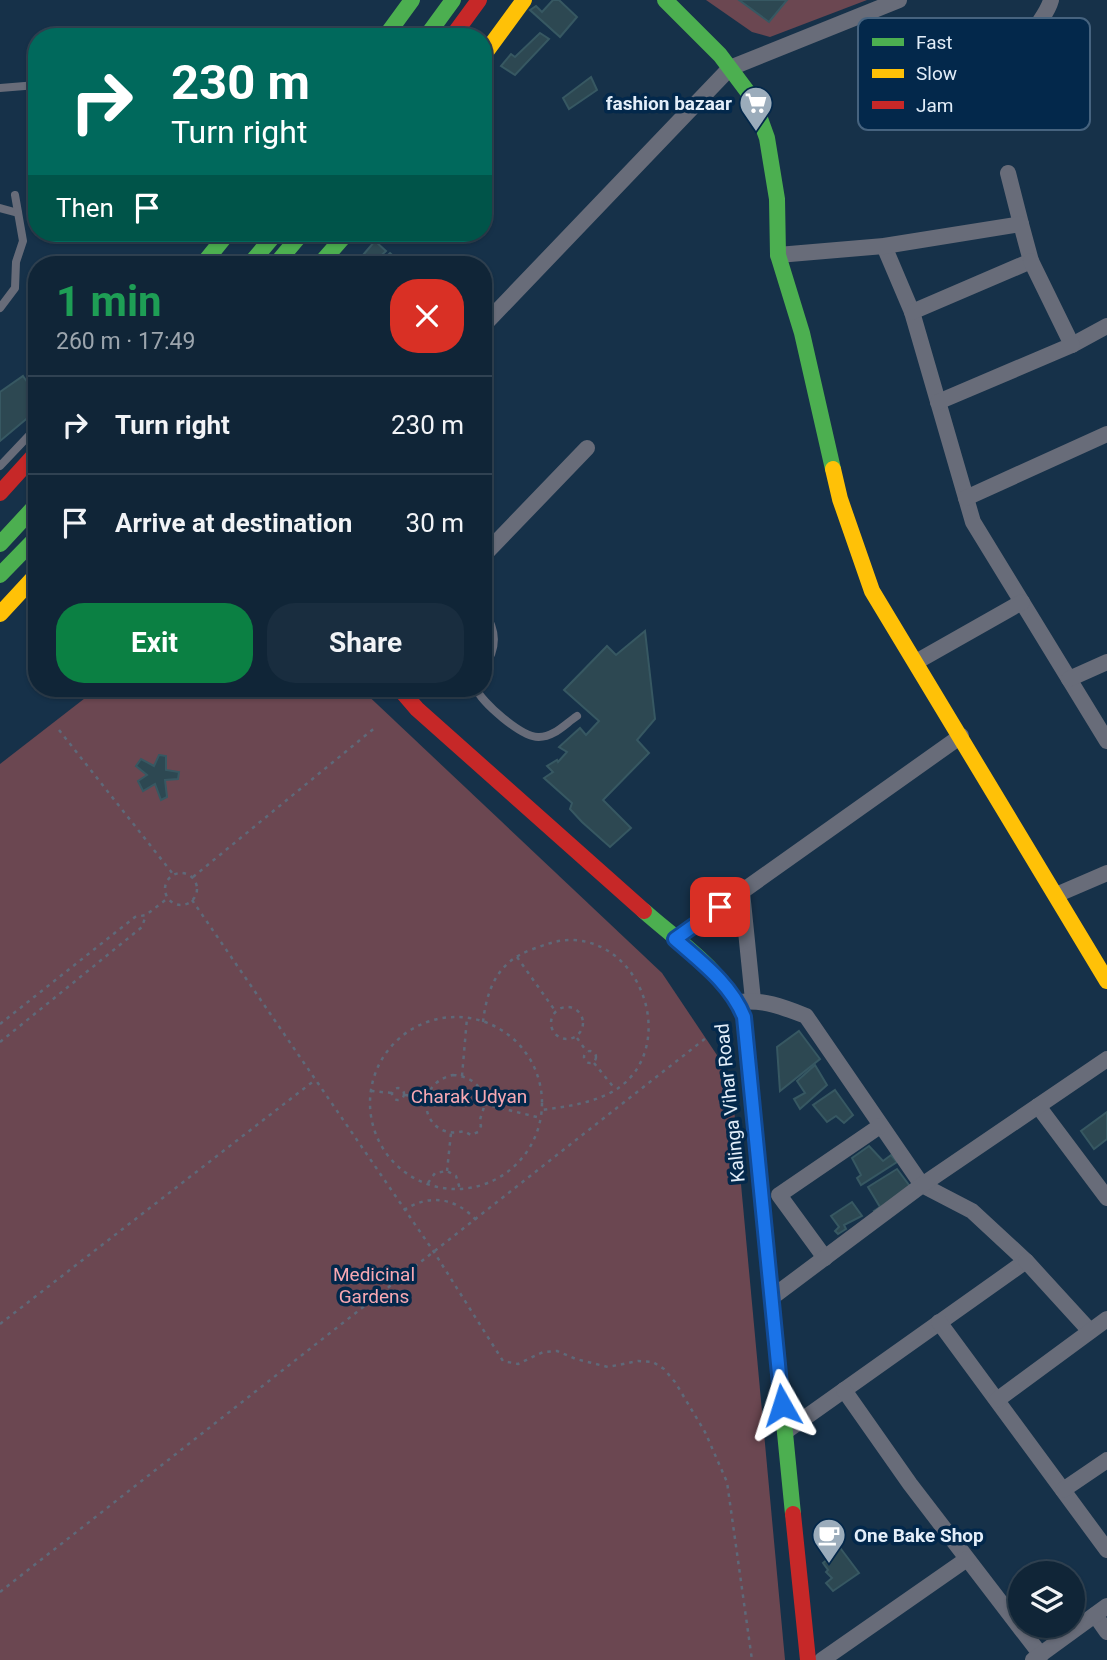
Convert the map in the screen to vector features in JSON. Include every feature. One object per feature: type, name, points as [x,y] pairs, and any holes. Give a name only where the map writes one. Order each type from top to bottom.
[{"type":"main road","points":[[392,28],[412,0]]},
{"type":"main road","points":[[433,28],[453,0]]},
{"type":"main road","points":[[459,28],[479,0]]},
{"type":"main road","points":[[492,44],[524,0]]},
{"type":"main road","points":[[665,0],[730,68],[753,99],[768,138],[777,199],[778,255],[802,333],[840,499],[872,591],[1107,981]]},
{"type":"main road","points":[[210,256],[221,242]]},
{"type":"main road","points":[[257,256],[268,242]]},
{"type":"main road","points":[[283,256],[294,242]]},
{"type":"main road","points":[[327,256],[339,242]]},
{"type":"main road","points":[[0,493],[28,462]]},
{"type":"main road","points":[[0,544],[28,514]]},
{"type":"main road","points":[[0,575],[28,546]]},
{"type":"main road","points":[[0,614],[28,584]]},
{"type":"main road","name":"Kalinga Vihar Road","points":[[407,697],[746,1001],[744,1017],[808,1660]]},
{"type":"street","points":[[492,317],[730,68],[899,0]]},
{"type":"street","points":[[1041,18],[1051,0]]},
{"type":"street","points":[[1008,173],[1031,261],[1072,345]]},
{"type":"street","points":[[778,255],[884,246],[1021,224]]},
{"type":"street","points":[[884,246],[912,312],[973,522],[1107,741]]},
{"type":"street","points":[[912,312],[1031,261]]},
{"type":"street","points":[[938,402],[1072,345],[1107,326]]},
{"type":"street","points":[[966,498],[1107,435]]},
{"type":"street","points":[[492,547],[587,448]]},
{"type":"street","points":[[916,662],[1022,602]]},
{"type":"street","points":[[1069,679],[1107,662]]},
{"type":"street","points":[[675,939],[961,736]]},
{"type":"street","points":[[1056,895],[1107,873]]},
{"type":"street","points":[[742,892],[746,1001],[780,1005],[806,1016],[922,1185],[972,1211],[1026,1261],[1090,1331]]},
{"type":"street","points":[[771,1298],[922,1185],[1107,1059]]},
{"type":"street","points":[[1038,1106],[1107,1198]]},
{"type":"street","points":[[825,1258],[779,1195],[880,1126]]},
{"type":"street","points":[[785,1432],[1026,1261]]},
{"type":"street","points":[[996,1400],[1107,1319]]},
{"type":"street","points":[[939,1322],[1107,1550]]},
{"type":"street","points":[[844,1390],[1037,1657],[1101,1611],[1107,1632]]},
{"type":"street","points":[[1063,1490],[1107,1460]]},
{"type":"street","points":[[822,1660],[967,1559]]},
{"type":"lane","points":[[0,88],[28,86]]},
{"type":"lane","points":[[0,308],[15,288],[16,261],[23,241],[15,195]]},
{"type":"lane","points":[[0,208],[18,213]]},
{"type":"lane","points":[[0,466],[28,436]]},
{"type":"lane","points":[[492,626],[495,632],[495,646],[492,652]]},
{"type":"lane","points":[[482,697],[524,734],[537,738],[551,735],[577,716]]},
{"type":"path","points":[[192,877],[377,726]]},
{"type":"path","points":[[59,730],[173,874]]},
{"type":"path","points":[[183,873],[192,877],[197,891],[192,900],[182,905],[168,898],[165,888],[173,874],[183,873]]},
{"type":"path","points":[[0,1024],[135,918],[146,915],[168,898]]},
{"type":"path","points":[[192,900],[433,1252],[506,1364],[518,1364],[543,1352],[558,1351],[576,1359],[608,1367],[638,1361],[653,1362],[664,1369],[675,1382],[705,1432],[727,1482],[752,1660]]},
{"type":"path","points":[[0,1042],[142,927],[146,915]]},
{"type":"path","points":[[483,1022],[485,1001],[493,979],[506,963],[554,941],[576,940],[601,949],[625,964],[640,986],[648,1009],[648,1039],[636,1070],[615,1089],[572,1106],[541,1110]]},
{"type":"path","points":[[517,956],[556,1012]]},
{"type":"path","points":[[572,1007],[581,1014],[584,1025],[576,1037],[565,1040],[556,1035],[551,1021],[556,1012],[572,1007]]},
{"type":"path","points":[[440,1018],[467,1018],[483,1022],[494,1026],[517,1042],[533,1064],[541,1090],[541,1118],[532,1144],[515,1166],[492,1182],[460,1189],[436,1188],[409,1176],[387,1157],[373,1131],[369,1102],[375,1073],[390,1048],[412,1029],[440,1018]]},
{"type":"path","points":[[462,1076],[467,1018]]},
{"type":"path","points":[[576,1037],[587,1052],[595,1054],[594,1063]]},
{"type":"path","points":[[0,1592],[706,1038]]},
{"type":"path","points":[[587,1052],[584,1056],[586,1062],[594,1063],[615,1089]]},
{"type":"path","points":[[462,1076],[478,1086],[484,1104],[478,1132],[471,1135],[464,1131],[451,1133],[434,1125],[429,1117],[426,1098],[429,1090],[443,1077],[462,1076]]},
{"type":"path","points":[[0,1324],[315,1080]]},
{"type":"path","points":[[371,1091],[392,1093],[400,1088],[405,1095],[426,1098]]},
{"type":"path","points":[[392,1093],[396,1100],[405,1095]]},
{"type":"path","points":[[484,1104],[541,1118]]},
{"type":"path","points":[[447,1171],[451,1133]]},
{"type":"path","points":[[428,1184],[435,1173],[447,1171],[456,1176],[460,1189]]},
{"type":"path","points":[[404,1210],[425,1200],[438,1199],[463,1208],[476,1221]]},
{"type":"green space","points":[[706,0],[867,0],[770,37],[752,32]]},
{"type":"green space","name":"Medicinal Gardens","points":[[86,697],[370,697],[662,973],[731,1076],[785,1660],[0,1660],[0,764]]},
{"type":"building","points":[[553,0],[559,0],[577,17],[560,37],[530,10],[536,6],[542,12]]},
{"type":"building","points":[[739,0],[787,0],[769,22]]},
{"type":"building","points":[[540,33],[549,39],[515,75],[501,66],[511,54],[515,57]]},
{"type":"building","points":[[591,77],[597,90],[569,109],[563,98]]},
{"type":"building","points":[[374,242],[386,251],[381,256],[363,255]]},
{"type":"building","points":[[23,376],[28,383],[28,418],[0,441],[0,392]]},
{"type":"building","points":[[645,631],[655,719],[637,740],[649,753],[603,800],[631,828],[610,847],[570,809],[572,803],[544,778],[553,772],[547,766],[557,760],[558,762],[567,752],[559,747],[580,728],[586,735],[599,721],[564,690],[607,646],[616,655]]},
{"type":"building","points":[[159,755],[166,756],[166,770],[179,772],[178,779],[165,780],[167,797],[161,800],[155,784],[143,791],[138,781],[147,775],[136,766],[141,759],[154,766]]},
{"type":"building","points":[[799,1031],[820,1059],[780,1091],[777,1047]]},
{"type":"building","points":[[815,1065],[827,1085],[800,1109],[794,1099],[805,1093],[797,1081]]},
{"type":"building","points":[[835,1090],[853,1115],[844,1123],[836,1116],[827,1122],[813,1105]]},
{"type":"building","points":[[1107,1112],[1107,1139],[1094,1149],[1081,1131]]},
{"type":"building","points":[[869,1146],[883,1161],[891,1155],[897,1162],[861,1185],[857,1178],[861,1175],[852,1158]]},
{"type":"building","points":[[897,1169],[912,1189],[878,1215],[874,1211],[880,1207],[868,1187]]},
{"type":"building","points":[[852,1202],[862,1216],[844,1225],[846,1229],[838,1234],[835,1231],[839,1227],[831,1216]]},
{"type":"building","points":[[832,1537],[859,1573],[833,1591],[826,1583],[832,1578],[823,1563],[828,1559],[823,1552],[827,1549],[823,1543]]},
{"type":"traffic: fast","points":[[392,28],[412,0]]},
{"type":"traffic: fast","points":[[433,28],[453,0]]},
{"type":"traffic: fast","points":[[665,0],[720,55],[753,99],[767,138],[777,199],[778,255],[802,333],[833,469]]},
{"type":"traffic: fast","points":[[209,256],[221,242]]},
{"type":"traffic: fast","points":[[257,256],[268,242]]},
{"type":"traffic: fast","points":[[283,256],[294,242]]},
{"type":"traffic: fast","points":[[327,256],[339,242]]},
{"type":"traffic: fast","points":[[0,544],[28,514]]},
{"type":"traffic: fast","points":[[0,575],[28,546]]},
{"type":"traffic: fast","points":[[644,911],[714,972],[726,986],[744,1017],[793,1514]]},
{"type":"traffic: slow","points":[[492,44],[524,0]]},
{"type":"traffic: slow","points":[[833,469],[840,499],[872,591],[1107,981]]},
{"type":"traffic: slow","points":[[0,614],[28,584]]},
{"type":"traffic: jam","points":[[459,28],[479,0]]},
{"type":"traffic: jam","points":[[0,493],[28,462]]},
{"type":"traffic: jam","points":[[407,697],[644,911]]},
{"type":"traffic: jam","points":[[793,1514],[808,1660]]},
{"type":"place","name":"fashion bazaar","points":[[756,133]]},
{"type":"place","name":"One Bake Shop","points":[[829,1565]]},
{"type":"route","points":[[720,907],[675,939],[716,975],[738,1002],[744,1017],[782,1405]]},
{"type":"park label","name":"Charak Udyan","points":[[469,1096]]}]
